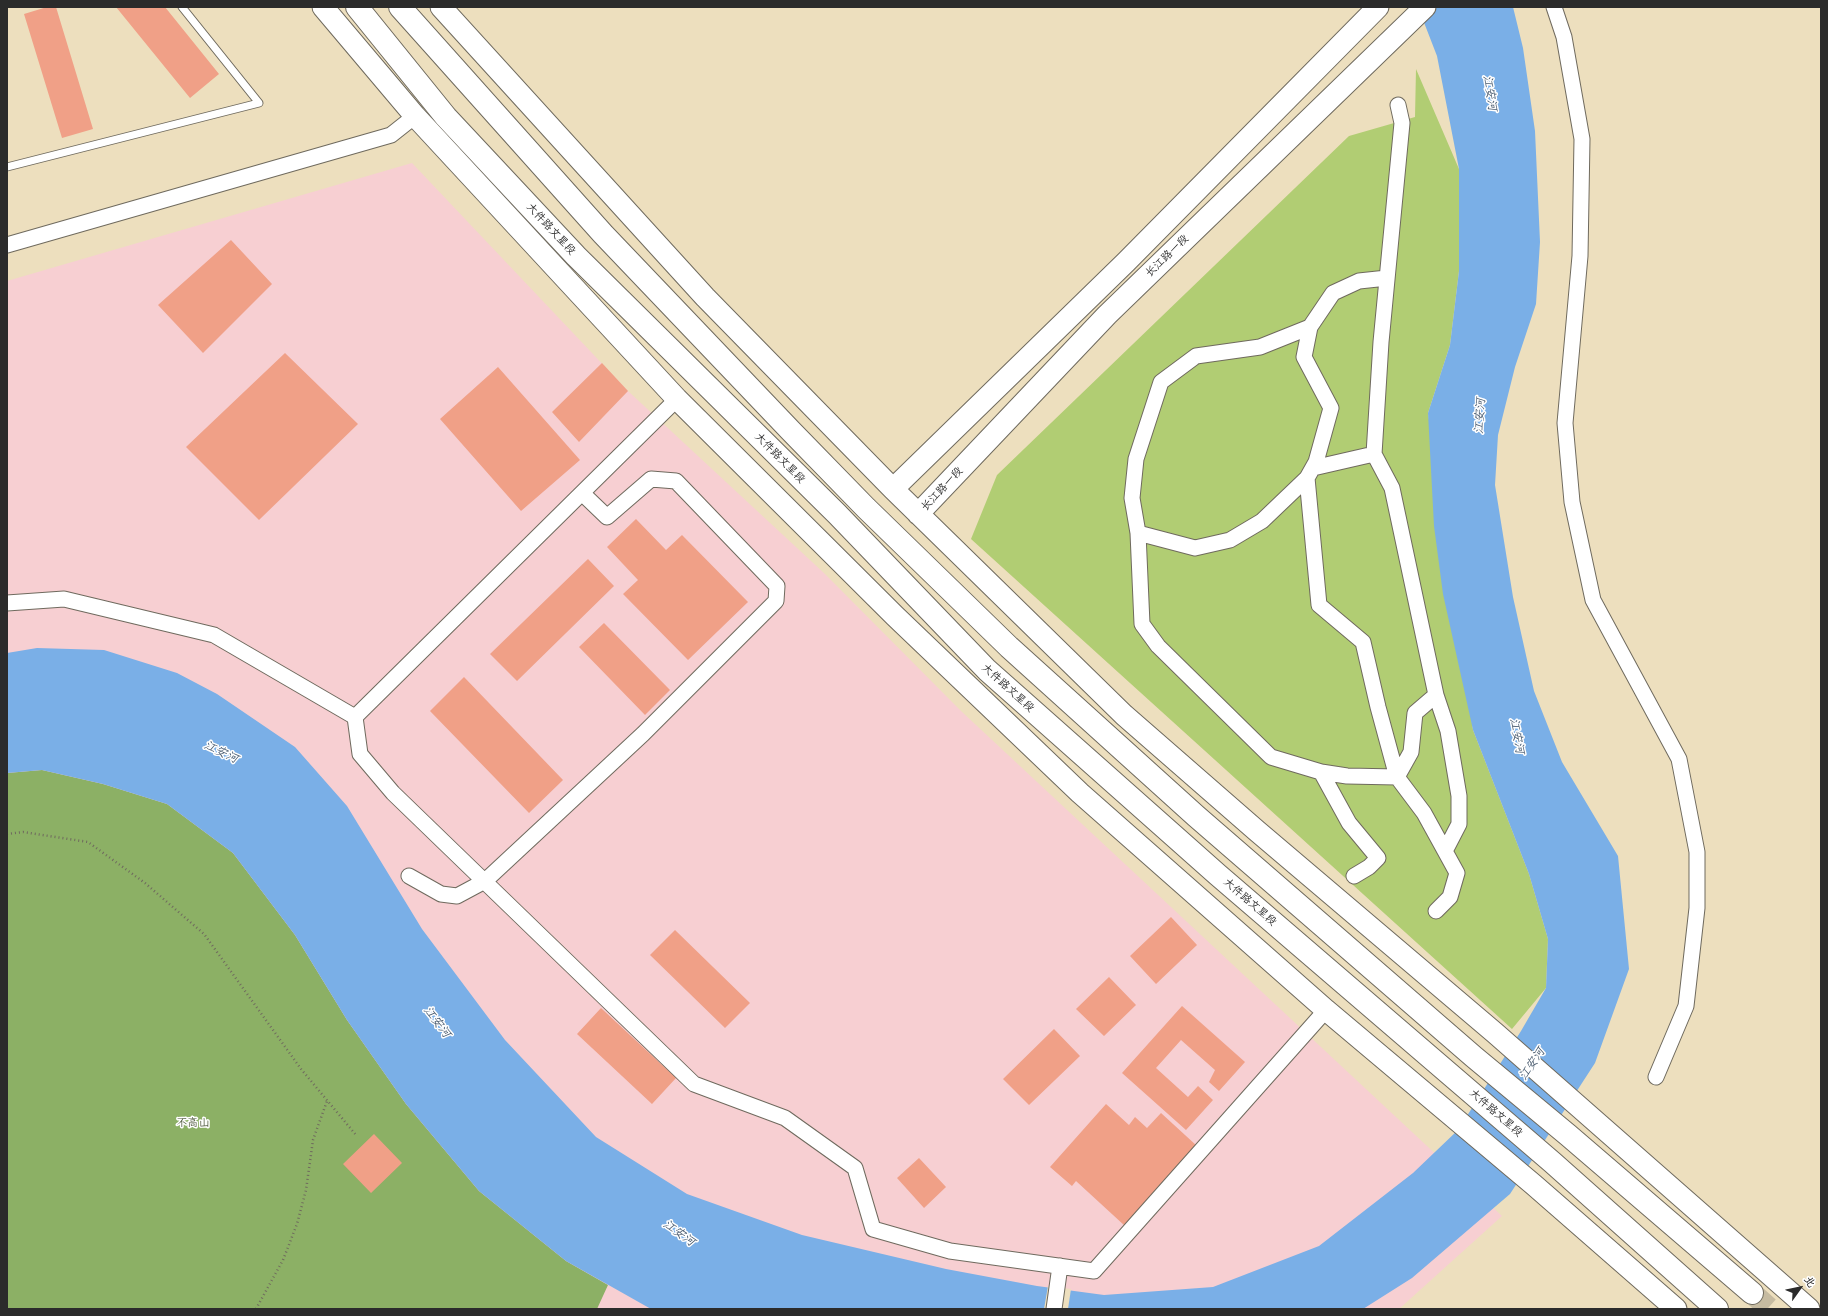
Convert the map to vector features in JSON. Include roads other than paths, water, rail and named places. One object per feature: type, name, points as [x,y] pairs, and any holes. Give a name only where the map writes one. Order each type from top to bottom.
[{"type":"main road","name":"大件路文星段","points":[[357,7],[446,116],[576,256],[837,514],[987,670],[1224,880],[1552,1162],[1716,1309]]},
{"type":"main road","points":[[400,7],[603,234],[866,508],[1009,646],[1196,816],[1474,1057],[1568,1135],[1752,1293]]},
{"type":"street","points":[[323,7],[414,116],[677,399],[895,616],[1080,793],[1326,1010],[1534,1185],[1676,1309]]},
{"type":"street","points":[[441,7],[705,297],[892,489],[1124,715],[1257,831],[1495,1033],[1809,1309]]},
{"type":"street","points":[[892,489],[1126,262],[1378,7]]},
{"type":"street","points":[[1554,7],[1564,37],[1582,139],[1580,256],[1565,423],[1572,502],[1593,600],[1678,759],[1697,852],[1697,908],[1686,1006],[1656,1077]]},
{"type":"street","name":"长江路一段","points":[[918,514],[1107,315],[1421,11]]},
{"type":"street","points":[[1398,105],[1402,123],[1381,342],[1374,454],[1392,488],[1436,695],[1448,731],[1459,796],[1459,824],[1445,851]]},
{"type":"street","points":[[7,244],[391,135],[414,116]]},
{"type":"street","points":[[1138,533],[1195,548],[1230,540],[1262,521],[1310,473],[1316,462],[1331,408],[1304,357],[1310,326],[1333,293],[1359,281],[1387,278]]},
{"type":"street","points":[[1310,326],[1260,347],[1196,356],[1161,382],[1136,458],[1132,498],[1138,533],[1142,624],[1158,646],[1271,757],[1321,772],[1347,776],[1397,777]]},
{"type":"street","points":[[355,717],[677,399]]},
{"type":"street","points":[[1310,473],[1374,454]]},
{"type":"street","points":[[1310,473],[1319,605],[1363,642],[1378,707],[1397,777],[1424,813],[1457,874],[1450,897],[1436,911]]},
{"type":"street","points":[[409,876],[441,894],[457,896],[485,881],[643,734],[776,601],[777,586],[676,480],[651,479],[607,517],[582,493]]},
{"type":"street","points":[[7,603],[64,599],[214,635],[355,717]]},
{"type":"street","points":[[1397,777],[1411,752],[1415,714],[1436,695]]},
{"type":"street","points":[[355,717],[360,754],[393,793],[694,1084],[785,1118],[855,1168],[873,1229],[950,1251],[1094,1271],[1326,1010]]},
{"type":"street","points":[[1321,772],[1349,823],[1378,858],[1369,867],[1354,876]]},
{"type":"street","points":[[1054,1309],[1060,1266]]},
{"type":"lane","points":[[7,167],[259,103],[182,7]]},
{"type":"water","name":"江安河","points":[[1418,7],[1513,7],[1523,48],[1535,131],[1540,242],[1536,304],[1515,367],[1498,435],[1495,485],[1513,597],[1534,691],[1562,762],[1618,856],[1629,969],[1595,1063],[1510,1194],[1412,1278],[1363,1309],[651,1309],[566,1261],[479,1191],[406,1104],[347,1020],[295,935],[233,853],[167,804],[103,784],[42,770],[7,773],[7,653],[37,648],[104,650],[177,673],[217,694],[295,747],[347,806],[422,929],[505,1040],[596,1137],[687,1194],[802,1235],[946,1269],[1037,1286],[1104,1295],[1213,1287],[1319,1246],[1413,1173],[1458,1130],[1521,1031],[1546,988],[1548,939],[1529,874],[1473,730],[1443,594],[1434,526],[1428,413],[1450,345],[1459,271],[1459,169],[1437,56]]},
{"type":"tunnel","points":[[1752,1293],[1770,1309]]},
{"type":"park label","name":"不高山","points":[[193,1123]]}]
